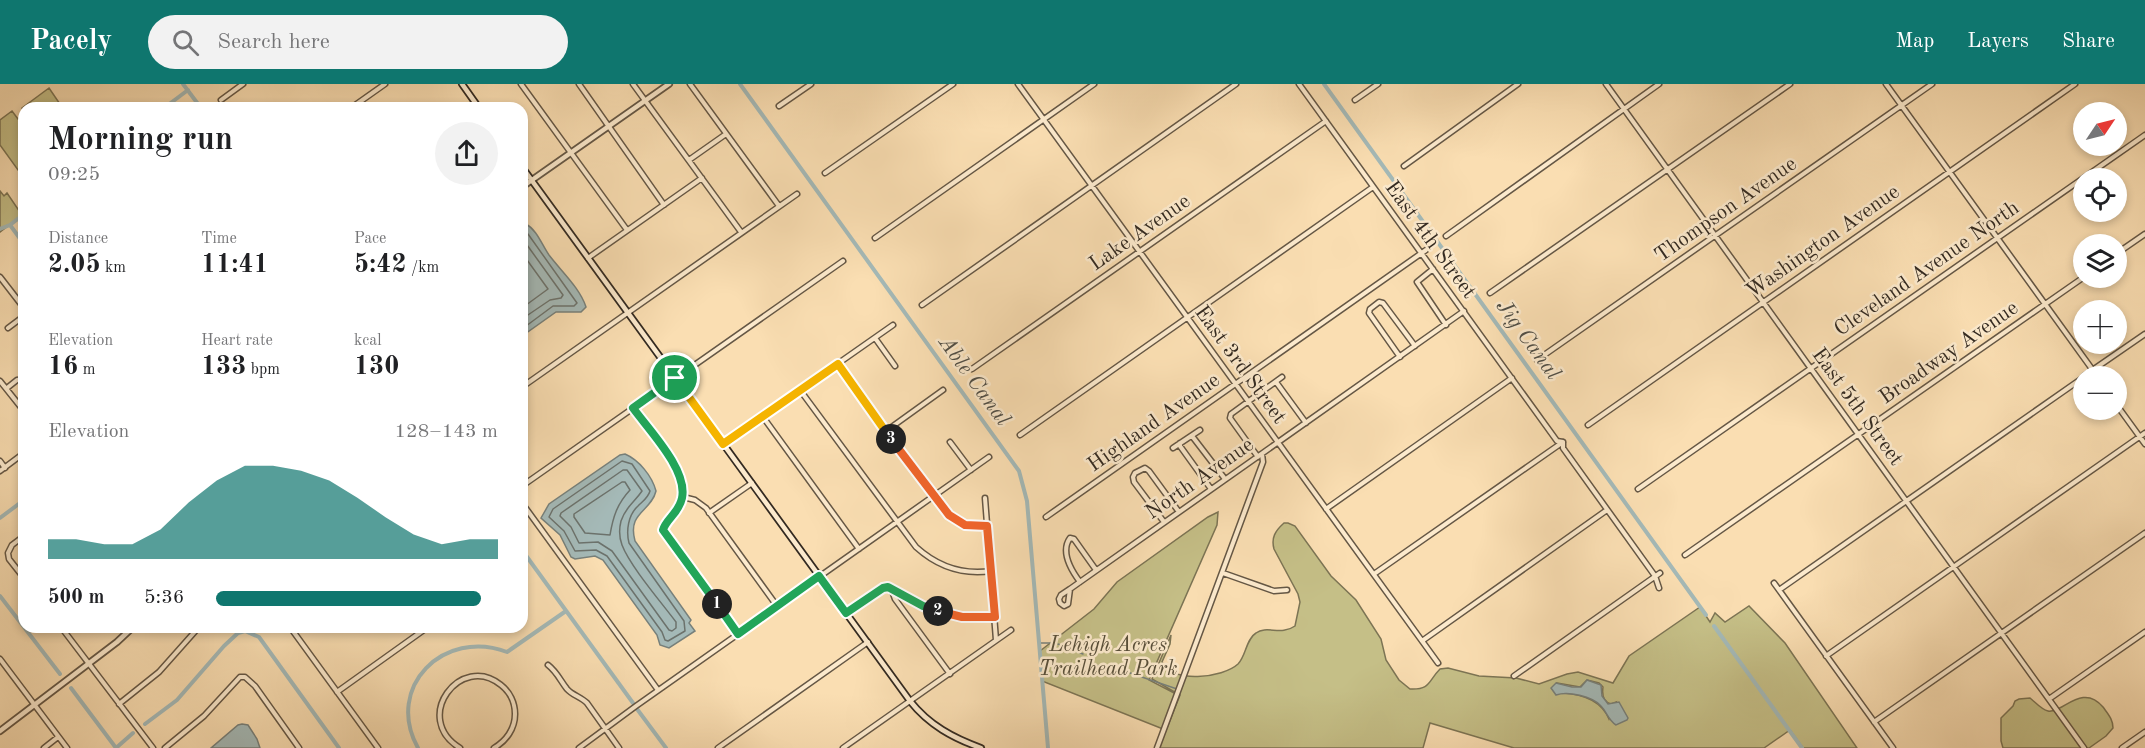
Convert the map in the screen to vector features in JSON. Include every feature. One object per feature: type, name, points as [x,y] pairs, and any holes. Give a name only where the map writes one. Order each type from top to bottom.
[{"type":"main road","points":[[462,84],[475,102]]},
{"type":"main road","points":[[528,182],[669,84]]},
{"type":"main road","points":[[528,176],[910,701],[937,727],[981,748]]},
{"type":"main road","points":[[0,731],[126,633]]},
{"type":"street","points":[[221,100],[243,84]]},
{"type":"street","points":[[360,102],[385,84]]},
{"type":"street","points":[[521,84],[627,230]]},
{"type":"street","points":[[579,84],[664,205]]},
{"type":"street","points":[[633,84],[741,232]]},
{"type":"street","points":[[690,84],[779,206]]},
{"type":"street","points":[[779,106],[811,84]]},
{"type":"street","points":[[825,174],[952,84]]},
{"type":"street","name":"East 3rd Street","points":[[1018,84],[1438,663]]},
{"type":"street","points":[[875,238],[1094,84]]},
{"type":"street","points":[[922,305],[1236,84]]},
{"type":"street","name":"East 4th Street","points":[[1299,84],[1424,251],[1433,269],[1557,441],[1563,442],[1563,448],[1655,576],[1659,588]]},
{"type":"street","points":[[1355,100],[1377,84]]},
{"type":"street","points":[[1404,166],[1518,84]]},
{"type":"street","name":"East 5th Street","points":[[1606,84],[2084,748]]},
{"type":"street","points":[[1446,236],[1659,84]]},
{"type":"street","points":[[1490,293],[1790,84]]},
{"type":"street","points":[[1886,84],[2089,366]]},
{"type":"street","name":"Thompson Avenue","points":[[1537,360],[1932,84]]},
{"type":"street","name":"Washington Avenue","points":[[1588,425],[2075,84]]},
{"type":"street","name":"Lake Avenue","points":[[972,369],[1326,121]]},
{"type":"street","points":[[688,160],[726,134]]},
{"type":"street","name":"Cleveland Avenue North","points":[[1638,489],[2145,135]]},
{"type":"street","points":[[588,258],[702,178]]},
{"type":"street","points":[[1020,435],[1374,187]]},
{"type":"street","points":[[528,383],[797,194]]},
{"type":"street","points":[[2127,246],[2145,234]]},
{"type":"street","name":"Highland Avenue","points":[[1046,517],[1424,251]]},
{"type":"street","points":[[528,482],[843,261]]},
{"type":"street","points":[[1433,269],[1417,282],[1446,325]]},
{"type":"street","points":[[0,277],[18,300]]},
{"type":"street","name":"Broadway Avenue","points":[[1685,555],[2073,284]]},
{"type":"street","points":[[1400,357],[1369,313],[1370,309],[1379,302],[1383,303],[1415,346]]},
{"type":"street","name":"North Avenue","points":[[1070,589],[1464,311]]},
{"type":"street","points":[[8,328],[18,320]]},
{"type":"street","points":[[723,444],[893,325]]},
{"type":"street","points":[[2098,366],[2145,334]]},
{"type":"street","points":[[875,338],[896,366]]},
{"type":"street","points":[[838,364],[945,512],[957,521],[970,525],[987,526]]},
{"type":"street","points":[[1157,748],[1263,462],[1260,455],[1230,418],[1231,414],[1282,377]]},
{"type":"street","points":[[1326,508],[1512,378]]},
{"type":"street","points":[[7,388],[18,380]]},
{"type":"street","points":[[0,381],[18,403]]},
{"type":"street","points":[[1276,382],[1306,423]]},
{"type":"street","points":[[1779,590],[2073,385]]},
{"type":"street","points":[[800,390],[896,523],[916,547],[937,562],[965,571],[991,571]]},
{"type":"street","points":[[886,431],[943,390]]},
{"type":"street","points":[[633,408],[678,471],[682,484],[683,497],[677,512],[663,530],[738,634]]},
{"type":"street","points":[[763,417],[859,549]]},
{"type":"street","points":[[2127,419],[2145,444]]},
{"type":"street","points":[[1173,448],[1200,430]]},
{"type":"street","points":[[1826,656],[2145,433]]},
{"type":"street","points":[[1192,436],[1226,479]]},
{"type":"street","points":[[950,441],[971,470]]},
{"type":"street","points":[[1374,574],[1563,442]]},
{"type":"street","points":[[1180,443],[1211,490]]},
{"type":"street","points":[[579,748],[989,457]]},
{"type":"street","points":[[0,471],[18,458]]},
{"type":"street","points":[[0,461],[5,468]]},
{"type":"street","points":[[1128,480],[1145,468],[1179,512]]},
{"type":"street","points":[[1134,475],[1134,482],[1164,522]]},
{"type":"street","points":[[709,513],[752,483]]},
{"type":"street","points":[[683,497],[699,502],[709,513],[777,606]]},
{"type":"street","points":[[985,498],[996,641]]},
{"type":"street","points":[[1422,641],[1607,510]]},
{"type":"street","points":[[528,511],[658,690]]},
{"type":"street","points":[[1874,722],[2145,533]]},
{"type":"street","points":[[1080,582],[1068,565],[1066,545],[1070,538],[1074,539],[1096,570]]},
{"type":"street","points":[[18,540],[12,545],[8,553],[9,559],[18,570]]},
{"type":"street","points":[[1223,573],[1274,591],[1287,590]]},
{"type":"street","points":[[1514,676],[1660,573]]},
{"type":"street","points":[[1773,583],[1893,748]]},
{"type":"street","points":[[846,613],[883,588],[891,589],[940,612],[971,618],[995,617]]},
{"type":"street","points":[[891,589],[895,599],[950,674]]},
{"type":"street","points":[[843,748],[1011,630]]},
{"type":"street","points":[[2049,699],[2145,632]]},
{"type":"street","points":[[65,633],[153,748]]},
{"type":"street","points":[[119,704],[159,672],[194,633]]},
{"type":"street","points":[[294,633],[378,748]]},
{"type":"street","points":[[337,692],[420,633]]},
{"type":"street","points":[[718,748],[868,642]]},
{"type":"street","points":[[1,661],[67,748]]},
{"type":"street","points":[[548,665],[557,672],[569,691],[584,700],[619,748]]},
{"type":"street","points":[[165,748],[196,724],[240,677],[245,677],[255,686],[299,748]]},
{"type":"street","points":[[460,748],[450,740],[443,729],[440,707],[451,688],[463,680],[476,677],[496,682],[506,691],[513,704],[515,717],[513,725],[501,746],[494,748]]},
{"type":"street","points":[[2122,748],[2145,732]]},
{"type":"street","points":[[44,748],[58,737]]},
{"type":"green space","points":[[49,88],[59,102],[30,102]]},
{"type":"green space","points":[[12,111],[18,119],[18,170],[0,145],[0,120]]},
{"type":"green space","points":[[0,191],[4,196],[7,193],[18,209],[18,218],[0,232]]},
{"type":"green space","name":"Lehigh Acres Trailhead Park","points":[[1218,512],[1217,525],[1149,680],[1178,695],[1163,729],[1042,681],[1040,651],[1094,609],[1117,582]]},
{"type":"green space","points":[[1284,523],[1295,526],[1331,576],[1356,600],[1381,639],[1386,660],[1399,680],[1410,689],[1426,686],[1440,669],[1448,668],[1479,676],[1516,678],[1539,684],[1578,672],[1613,683],[1629,656],[1700,607],[1710,622],[1715,613],[1725,622],[1749,606],[1785,643],[1857,748],[1803,748],[1790,730],[1764,748],[1514,748],[1430,723],[1423,748],[1159,748],[1180,695],[1152,679],[1171,635],[1170,644],[1162,662],[1167,669],[1176,674],[1198,676],[1221,673],[1238,664],[1250,639],[1256,633],[1265,630],[1285,630],[1295,626],[1300,602],[1298,594],[1273,545],[1274,535]],"holes":[[[1587,680],[1599,683],[1603,687],[1605,700],[1611,704],[1616,702],[1609,719],[1606,712],[1596,703],[1584,697],[1562,693],[1557,683],[1580,687]]]},
{"type":"green space","points":[[2030,698],[2048,711],[2054,711],[2080,698],[2095,700],[2108,714],[2113,728],[2089,748],[2003,748],[2001,718],[2015,701]]},
{"type":"water","points":[[528,226],[575,286],[586,307],[581,312],[556,312],[528,332]]},
{"type":"water","points":[[625,454],[644,469],[656,491],[634,524],[635,541],[691,620],[689,623],[695,631],[669,648],[660,645],[657,635],[603,560],[595,556],[575,559],[571,557],[560,535],[541,518],[549,504],[620,455]]},
{"type":"water","points":[[1587,680],[1601,685],[1602,696],[1608,704],[1619,702],[1627,720],[1616,725],[1597,702],[1573,694],[1556,695],[1551,688],[1556,683],[1581,687]]},
{"type":"water","points":[[238,725],[248,725],[260,748],[211,748]]},
{"type":"waterway","points":[[183,84],[196,102]]},
{"type":"waterway","name":"Able Canal","points":[[740,84],[1019,471],[1027,501],[1048,748]]},
{"type":"waterway","name":"Jig Canal","points":[[1324,84],[1706,615]]},
{"type":"waterway","points":[[172,102],[188,90]]},
{"type":"waterway","points":[[18,219],[10,225],[18,236]]},
{"type":"waterway","points":[[0,229],[10,225]]},
{"type":"waterway","points":[[0,518],[18,504]]},
{"type":"waterway","points":[[528,558],[633,703]]},
{"type":"waterway","points":[[0,596],[18,619]]},
{"type":"waterway","points":[[418,748],[409,725],[409,704],[415,684],[426,668],[442,656],[462,648],[484,647],[507,652],[566,611]]},
{"type":"waterway","name":"Jig Canal","points":[[1714,626],[1802,748]]},
{"type":"waterway","points":[[28,633],[60,674]]},
{"type":"waterway","points":[[145,724],[177,700],[238,633]]},
{"type":"waterway","points":[[250,633],[259,637],[339,748]]},
{"type":"waterway","points":[[1039,643],[1052,643]]},
{"type":"waterway","points":[[1058,644],[1083,654]]},
{"type":"waterway","points":[[1089,658],[1095,665],[1126,671]]},
{"type":"waterway","points":[[1130,673],[1177,689]]},
{"type":"waterway","points":[[71,688],[116,748]]},
{"type":"waterway","points":[[637,709],[666,748]]},
{"type":"waterway","points":[[116,748],[133,733]]},
{"type":"route","points":[[838,364],[945,512],[965,525],[987,526],[995,617],[971,618],[940,612],[923,606],[888,587],[846,613],[819,576],[738,634],[663,530],[681,504],[683,492],[681,478],[675,466],[633,408],[675,378],[723,444],[838,364]]}]
